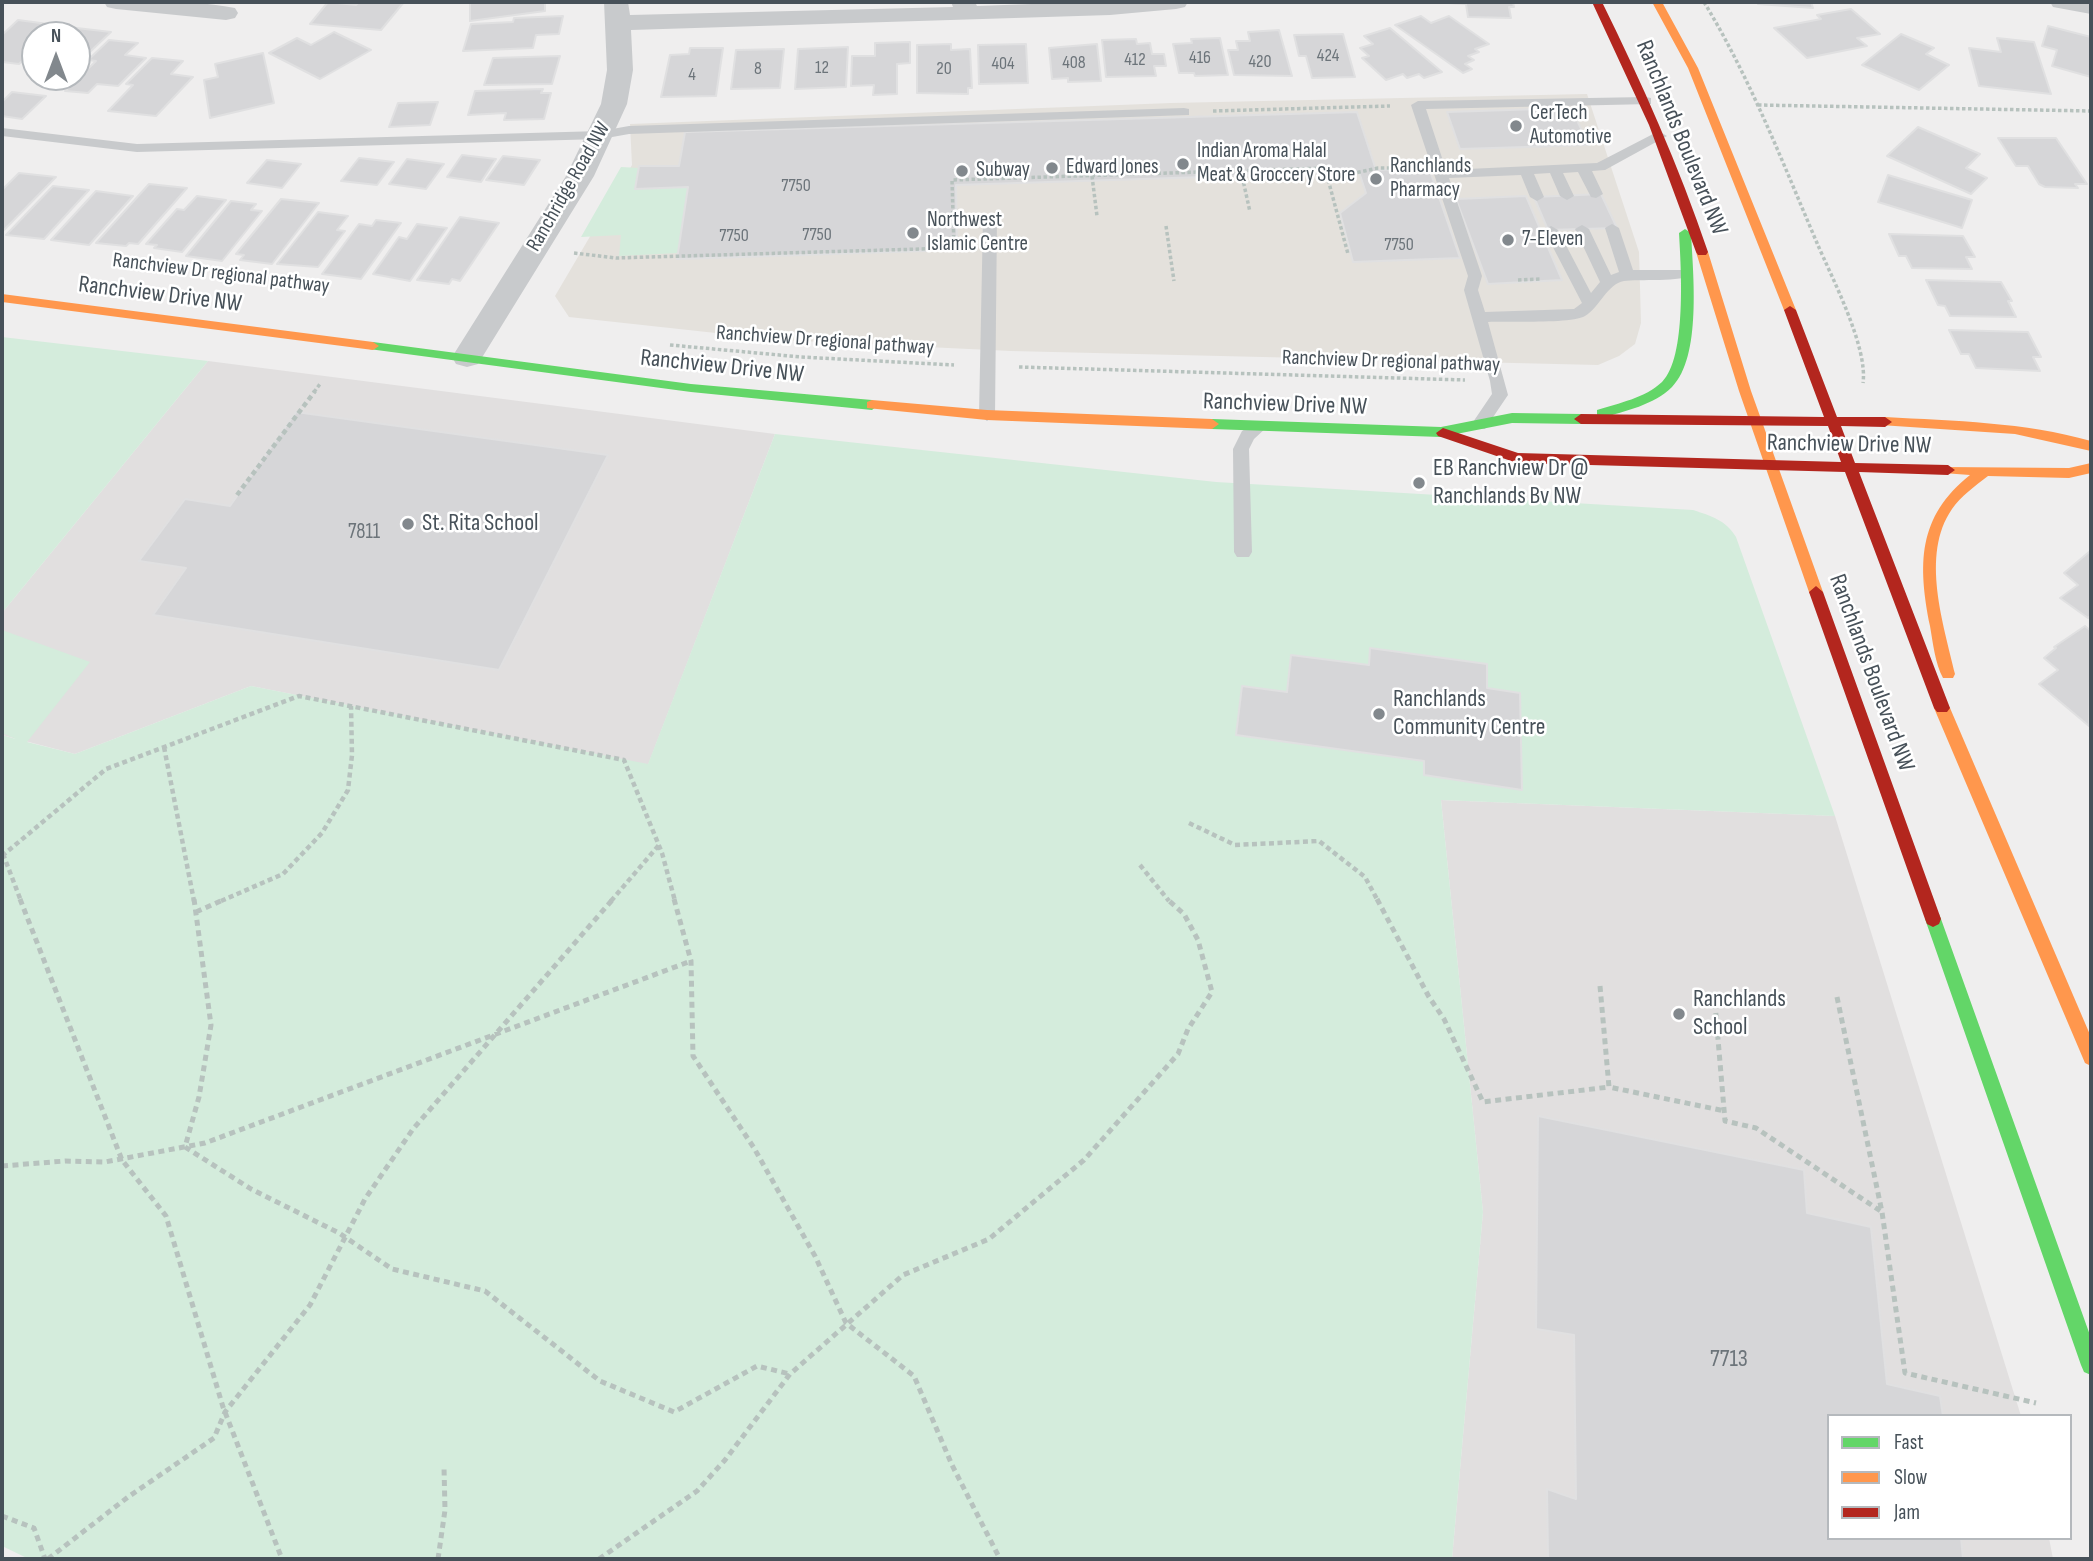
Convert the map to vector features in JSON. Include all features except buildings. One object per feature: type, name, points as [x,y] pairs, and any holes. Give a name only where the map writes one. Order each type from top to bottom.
[{"type":"street","points":[[116,2],[226,13]]},
{"type":"street","points":[[617,13],[1110,8],[1176,2]]},
{"type":"street","name":"Ranchlands Boulevard NW","points":[[1597,2],[1646,101],[1682,189],[1745,391],[1774,466],[2091,1365]]},
{"type":"street","name":"Ranchlands Boulevard NW","points":[[1657,2],[1693,68],[1835,422],[1961,756],[2091,1057]]},
{"type":"street","points":[[2062,2],[2091,7]]},
{"type":"street","name":"Ranchridge Road NW","points":[[467,358],[580,176],[614,104],[620,70],[617,13]]},
{"type":"street","points":[[1581,417],[1624,408],[1672,380],[1678,368],[1683,345],[1686,248],[1682,189]]},
{"type":"street","name":"Ranchview Drive NW","points":[[2,298],[691,388],[987,415],[1441,432],[1512,418],[1835,422],[1992,428],[2062,436],[2091,446]]},
{"type":"street","name":"Ranchview Drive NW","points":[[1441,432],[1517,458],[2069,473],[2091,468]]},
{"type":"street","points":[[1961,756],[1930,569],[1935,527],[1941,514],[1959,492],[1985,471]]},
{"type":"lane","points":[[1479,425],[1500,395],[1498,381],[1471,290],[1475,276],[1418,105],[1646,101]]},
{"type":"lane","points":[[2,132],[137,148],[600,135],[629,130],[1184,112]]},
{"type":"lane","points":[[1440,170],[1600,167],[1660,136]]},
{"type":"lane","points":[[1583,168],[1596,194]]},
{"type":"lane","points":[[1555,169],[1567,196]]},
{"type":"lane","points":[[1526,170],[1537,197]]},
{"type":"lane","points":[[987,415],[990,218]]},
{"type":"lane","points":[[1612,228],[1628,277]]},
{"type":"lane","points":[[1582,229],[1608,283]]},
{"type":"lane","points":[[1551,230],[1591,306]]},
{"type":"lane","points":[[1480,317],[1577,313],[1591,306],[1608,283],[1628,277],[1684,275]]},
{"type":"lane","points":[[1243,552],[1241,449],[1248,435],[1259,427]]},
{"type":"path","points":[[1704,2],[1720,27],[1758,105],[1843,304],[1865,368],[1863,383]]},
{"type":"path","points":[[1184,112],[1418,105]]},
{"type":"path","points":[[1758,105],[2091,111]]},
{"type":"path","points":[[570,253],[615,258],[954,248],[952,180],[1325,169],[1349,254]]},
{"type":"path","points":[[1328,179],[1378,169],[1440,170]]},
{"type":"path","points":[[1241,171],[1250,212]]},
{"type":"path","points":[[1092,176],[1097,216]]},
{"type":"path","points":[[1166,226],[1174,281]]},
{"type":"path","name":"Ranchview Dr regional pathway","points":[[665,345],[898,364],[1498,381]]},
{"type":"path","points":[[237,495],[320,384]]},
{"type":"path","points":[[282,1559],[225,1412],[166,1216],[122,1160],[2,855],[106,769],[299,696],[624,760],[659,845],[691,961],[693,1056],[768,1172],[815,1256],[846,1323],[914,1376],[952,1465],[1000,1559]]},
{"type":"path","points":[[196,912],[283,874],[322,833],[348,790],[352,755],[351,706]]},
{"type":"path","points":[[164,747],[196,912],[211,1025],[199,1097],[185,1147]]},
{"type":"path","points":[[1189,823],[1235,845],[1319,841],[1365,877],[1429,997],[1444,1019],[1483,1102],[1609,1087],[1725,1111]]},
{"type":"path","points":[[2,1516],[34,1528],[47,1559],[128,1497],[214,1438],[225,1412],[310,1305],[365,1199],[412,1129],[497,1035],[659,845]]},
{"type":"path","points":[[599,1559],[697,1491],[725,1460],[790,1374],[903,1275],[989,1239],[1084,1160],[1178,1055],[1188,1028],[1212,992],[1198,940],[1184,914],[1168,900],[1140,865]]},
{"type":"path","points":[[2,1166],[122,1160],[205,1143],[691,961]]},
{"type":"path","points":[[1600,986],[1609,1087]]},
{"type":"path","points":[[1714,992],[1725,1121],[1756,1128],[1882,1212]]},
{"type":"path","points":[[1837,997],[1882,1212],[1905,1373],[2036,1403]]},
{"type":"path","points":[[185,1147],[250,1189],[345,1237],[392,1269],[485,1291],[600,1381],[674,1412],[757,1366],[790,1374]]},
{"type":"path","points":[[438,1559],[445,1510],[444,1468]]},
{"type":"shaded area","points":[[1587,94],[1639,252],[1641,323],[1635,344],[1619,356],[1598,365],[1011,351],[780,340],[569,317],[555,296],[632,165],[630,124],[1171,103]]},
{"type":"shaded area","name":"St. Rita School","points":[[208,361],[775,434],[648,765],[251,686],[75,754],[2,735],[2,613]]},
{"type":"shaded area","name":"Ranchlands School","points":[[1441,800],[1835,816],[2020,1414],[1827,1414],[1827,1540],[2049,1540],[2053,1559],[1452,1559],[1483,1212]]},
{"type":"green space","points":[[621,167],[639,168],[635,189],[688,187],[678,253],[619,256],[621,235],[581,237]]},
{"type":"green space","points":[[2,337],[208,361],[2,613]]},
{"type":"green space","points":[[775,434],[1216,482],[1693,510],[1723,523],[1736,537],[1835,816],[1441,800],[1483,1212],[1452,1559],[29,1559],[2,1546],[2,735],[16,739],[2,733],[2,630],[90,662],[27,742],[75,754],[251,686],[648,764]]},
{"type":"traffic: fast","points":[[1602,413],[1651,396],[1667,384],[1679,364],[1685,328],[1687,286],[1685,233]]},
{"type":"traffic: fast","points":[[373,346],[691,388],[872,405]]},
{"type":"traffic: fast","points":[[1212,424],[1441,432],[1512,418],[1581,419]]},
{"type":"traffic: fast","points":[[1933,919],[2091,1365]]},
{"type":"traffic: slow","points":[[1657,2],[1693,68],[1790,310]]},
{"type":"traffic: slow","points":[[1702,252],[1745,391],[1816,592]]},
{"type":"traffic: slow","points":[[2,298],[373,346]]},
{"type":"traffic: slow","points":[[872,405],[987,415],[1212,424]]},
{"type":"traffic: slow","points":[[1885,422],[2015,430],[2091,446]]},
{"type":"traffic: slow","points":[[1948,470],[2069,473],[2091,468]]},
{"type":"traffic: slow","points":[[1948,674],[1931,590],[1931,545],[1945,508],[1958,493],[1985,471]]},
{"type":"traffic: slow","points":[[1942,708],[2091,1057]]},
{"type":"traffic: jam","points":[[1597,2],[1655,125],[1702,252]]},
{"type":"traffic: jam","points":[[1790,310],[1942,708]]},
{"type":"traffic: jam","points":[[1581,419],[1885,422]]},
{"type":"traffic: jam","points":[[1443,433],[1517,458],[1948,470]]},
{"type":"traffic: jam","points":[[1816,592],[1933,919]]},
{"type":"place","name":"CerTech Automotive","points":[[1516,126]]},
{"type":"place","name":"Indian Aroma Halal Meat & Groccery Store","points":[[1183,164]]},
{"type":"place","name":"Edward Jones","points":[[1052,168]]},
{"type":"place","name":"Subway","points":[[962,171]]},
{"type":"place","name":"Ranchlands Pharmacy","points":[[1376,179]]},
{"type":"place","name":"Northwest Islamic Centre","points":[[913,233]]},
{"type":"place","name":"7-Eleven","points":[[1508,240]]},
{"type":"place","name":"EB Ranchview Dr @ Ranchlands Bv NW","points":[[1419,483]]},
{"type":"place","name":"St. Rita School","points":[[408,524]]},
{"type":"place","name":"Ranchlands Community Centre","points":[[1379,714]]},
{"type":"place","name":"Ranchlands School","points":[[1679,1014]]}]
